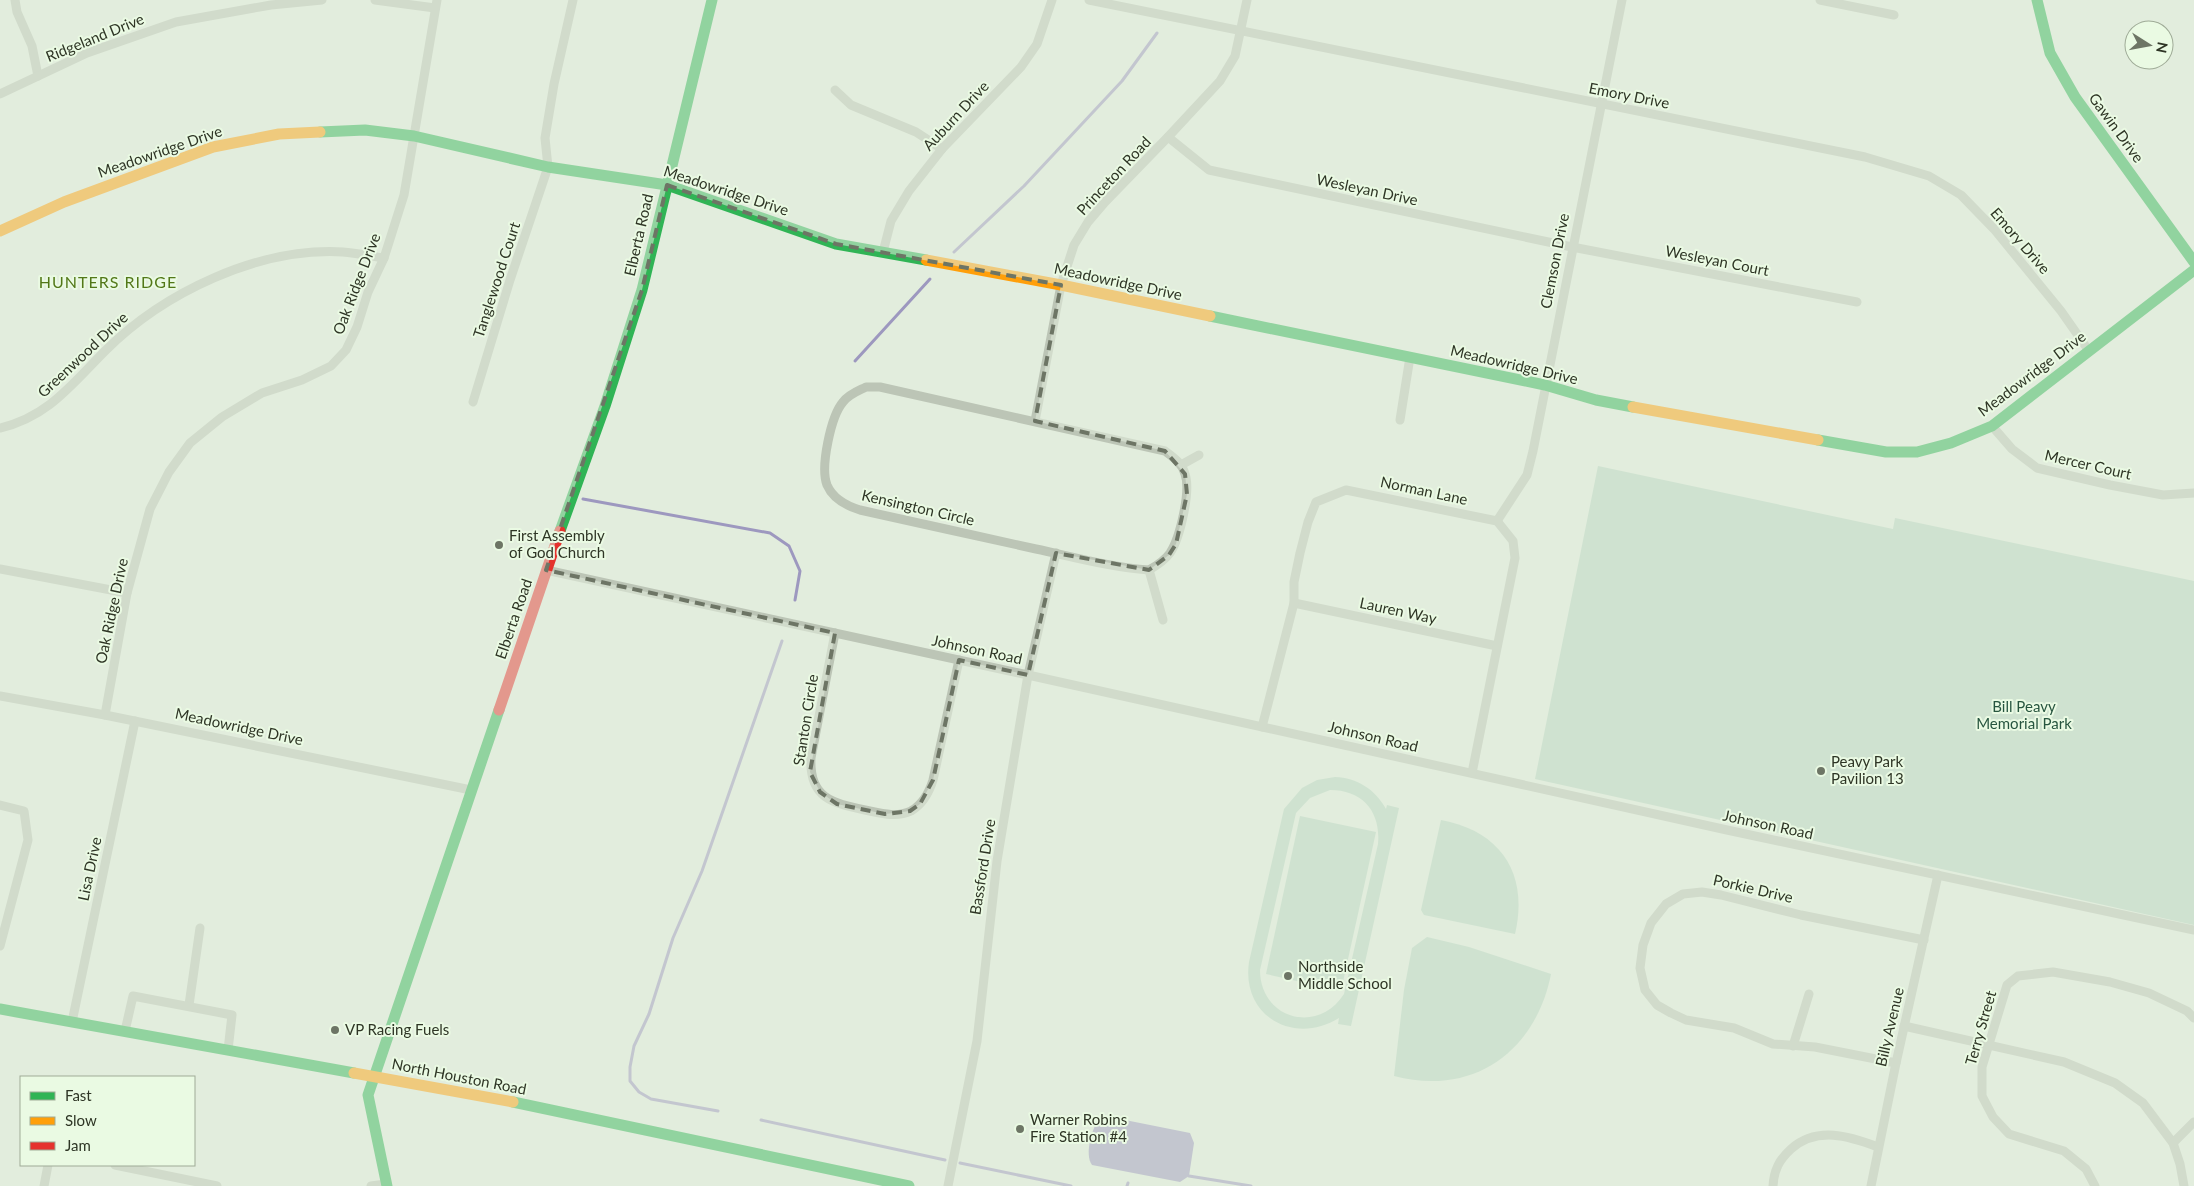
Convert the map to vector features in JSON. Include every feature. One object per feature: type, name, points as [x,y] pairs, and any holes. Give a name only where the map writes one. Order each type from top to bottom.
[{"type":"street","points":[[15,0],[17,12],[32,46],[38,76]]},
{"type":"street","name":"Ridgeland Drive","points":[[0,94],[87,53],[176,22],[271,5],[322,0]]},
{"type":"street","points":[[375,0],[436,4]]},
{"type":"street","points":[[548,167],[545,138],[554,84],[574,0]]},
{"type":"street","name":"Elberta Road","points":[[386,1185],[368,1096],[642,290],[712,0]]},
{"type":"street","name":"Auburn Drive","points":[[883,252],[891,221],[909,191],[942,149],[1021,67],[1037,44],[1052,0]]},
{"type":"street","name":"Emory Drive","points":[[1089,0],[1865,157],[1929,176],[1961,195],[1994,229],[2061,311],[2089,351]]},
{"type":"street","name":"Princeton Road","points":[[1035,421],[1061,285],[1074,245],[1088,222],[1105,202],[1168,138],[1220,81],[1235,56],[1247,0]]},
{"type":"street","name":"Clemson Drive","points":[[1497,520],[1527,475],[1622,0]]},
{"type":"street","points":[[1820,0],[1894,15]]},
{"type":"street","name":"Gawin Drive","points":[[2037,0],[2050,53],[2075,97],[2194,262]]},
{"type":"street","name":"Oak Ridge Drive","points":[[105,715],[127,593],[150,509],[169,472],[190,443],[222,417],[262,394],[302,380],[331,366],[346,350],[368,292],[384,258],[404,195],[436,4]]},
{"type":"street","points":[[835,90],[851,105],[916,132],[942,149]]},
{"type":"street","name":"Meadowridge Drive","points":[[0,231],[64,202],[213,146],[279,134],[365,130],[414,136],[548,167],[667,185],[836,244],[1061,285],[1545,386],[1596,400],[1886,452],[1917,452],[1952,443],[1992,426],[2194,270]]},
{"type":"street","name":"Wesleyan Drive","points":[[1168,138],[1209,170],[1572,248]]},
{"type":"street","name":"Tanglewood Court","points":[[473,402],[510,280],[548,167]]},
{"type":"street","name":"Wesleyan Court","points":[[1572,248],[1857,302]]},
{"type":"street","name":"Greenwood Drive","points":[[0,428],[12,426],[41,412],[68,390],[133,324],[191,288],[250,264],[296,255],[342,252],[384,258]]},
{"type":"street","points":[[1400,420],[1410,358]]},
{"type":"street","name":"Kensington Circle","points":[[1149,570],[1094,563],[845,505],[827,485],[825,465],[835,416],[843,402],[851,394],[866,388],[880,387],[1150,446],[1164,451],[1181,465]]},
{"type":"street","name":"Mercer Court","points":[[1992,426],[2012,449],[2037,468],[2110,486],[2163,496],[2194,493]]},
{"type":"street","points":[[1163,620],[1149,570],[1169,555],[1176,544],[1187,494],[1185,474],[1181,465],[1198,454]]},
{"type":"street","name":"Norman Lane","points":[[1262,727],[1294,603],[1294,582],[1308,522],[1316,502],[1346,490],[1497,520]]},
{"type":"street","points":[[1472,773],[1515,558],[1513,541],[1497,520]]},
{"type":"street","name":"Bassford Drive","points":[[948,1186],[976,1041],[997,861],[1028,674],[1056,553]]},
{"type":"street","points":[[0,569],[127,593]]},
{"type":"street","name":"Johnson Road","points":[[546,570],[2194,930]]},
{"type":"street","name":"Lauren Way","points":[[1294,603],[1497,646]]},
{"type":"street","name":"Stanton Circle","points":[[835,633],[810,772],[820,792],[829,800],[885,814],[910,811],[920,804],[928,794],[933,780],[959,660]]},
{"type":"street","name":"Meadowridge Drive","points":[[0,696],[105,715],[472,790]]},
{"type":"street","name":"Lisa Drive","points":[[72,1022],[135,721]]},
{"type":"street","points":[[0,805],[24,811],[28,840],[0,946]]},
{"type":"street","name":"Billy Avenue","points":[[1871,1186],[1938,875]]},
{"type":"street","name":"Porkie Drive","points":[[1896,1063],[1830,1050],[1773,1044],[1722,1024],[1686,1020],[1656,1005],[1645,990],[1640,968],[1643,945],[1651,923],[1666,904],[1684,894],[1702,892],[1721,894],[1801,914],[1924,940]]},
{"type":"street","points":[[189,1005],[200,928]]},
{"type":"street","name":"Terry Street","points":[[2095,1186],[2086,1169],[2064,1151],[2009,1134],[1993,1117],[1982,1096],[1982,1067],[2007,985],[2018,976],[2053,972],[2110,982],[2149,993],[2188,1011],[2194,1018]]},
{"type":"street","points":[[1794,1046],[1809,994]]},
{"type":"street","points":[[125,1031],[133,996],[189,1005],[232,1015],[228,1050]]},
{"type":"street","name":"North Houston Road","points":[[0,1009],[508,1101],[909,1186]]},
{"type":"street","points":[[1904,1026],[2064,1062],[2115,1083],[2143,1103],[2173,1143],[2180,1164],[2184,1186]]},
{"type":"street","points":[[2173,1143],[2194,1122]]},
{"type":"street","points":[[1773,1186],[1777,1166],[1782,1158],[1795,1146],[1810,1137],[1824,1135],[1840,1136],[1878,1147]]},
{"type":"street","points":[[44,1186],[48,1166]]},
{"type":"street","points":[[120,1166],[218,1186]]},
{"type":"street","points":[[371,1186],[386,1185]]},
{"type":"highlighted area","points":[[667,185],[836,244],[1061,285],[1035,421],[1165,451],[1185,474],[1187,494],[1176,544],[1169,555],[1149,570],[1056,553],[1028,675],[959,660],[933,780],[920,804],[910,811],[885,814],[837,804],[820,792],[810,772],[835,633],[546,570],[642,290]]},
{"type":"green space","name":"Bill Peavy Memorial Park","points":[[1598,466],[1893,529],[1895,518],[2194,581],[2194,925],[1535,779]]},
{"type":"green space","points":[[1335,777],[1358,782],[1371,790],[1386,809],[1387,805],[1399,808],[1351,1026],[1338,1024],[1339,1018],[1322,1026],[1305,1029],[1289,1027],[1274,1021],[1262,1011],[1253,997],[1249,981],[1249,962],[1284,809],[1302,788],[1317,780]],"holes":[[[1330,790],[1352,794],[1368,805],[1376,822],[1378,844],[1344,994],[1333,1007],[1320,1014],[1306,1017],[1292,1016],[1280,1010],[1269,1000],[1263,987],[1260,970],[1296,813],[1310,798]]]},
{"type":"green space","points":[[1300,816],[1376,832],[1341,991],[1266,974]]},
{"type":"green space","points":[[1441,820],[1480,834],[1494,845],[1506,859],[1514,874],[1518,892],[1515,934],[1424,915],[1421,910]]},
{"type":"green space","points":[[1427,937],[1469,947],[1551,974],[1543,1001],[1531,1025],[1516,1046],[1496,1062],[1474,1073],[1450,1080],[1423,1081],[1394,1076],[1404,990],[1412,948]]},
{"type":"shaded area","points":[[1105,1116],[1190,1133],[1194,1143],[1189,1176],[1180,1182],[1092,1165],[1089,1154],[1090,1141],[1100,1117]]},
{"type":"waterway","points":[[954,252],[1024,186],[1122,81],[1157,33]]},
{"type":"waterway","points":[[855,361],[930,279]]},
{"type":"waterway","points":[[583,499],[770,533],[789,546],[800,571],[795,600]]},
{"type":"waterway","points":[[718,1111],[651,1099],[639,1092],[630,1081],[630,1067],[634,1046],[649,1014],[673,938],[702,871],[782,641]]},
{"type":"waterway","points":[[761,1120],[945,1160]]},
{"type":"waterway","points":[[960,1163],[1071,1186]]},
{"type":"waterway","points":[[1189,1176],[1251,1186]]},
{"type":"traffic: fast","points":[[560,531],[605,406],[642,290],[712,0]]},
{"type":"traffic: fast","points":[[2037,0],[2050,53],[2075,97],[2194,262]]},
{"type":"traffic: fast","points":[[320,132],[365,130],[414,136],[548,167],[667,185],[836,244],[926,260]]},
{"type":"traffic: fast","points":[[1818,440],[1886,452],[1917,452],[1951,443],[1992,426],[2194,270]]},
{"type":"traffic: fast","points":[[1210,316],[1545,385],[1596,400],[1633,407]]},
{"type":"traffic: fast","points":[[387,1186],[368,1095],[499,710]]},
{"type":"traffic: fast","points":[[0,1009],[354,1073]]},
{"type":"traffic: fast","points":[[513,1102],[909,1186]]},
{"type":"traffic: slow","points":[[0,231],[64,202],[213,147],[279,134],[320,132]]},
{"type":"traffic: slow","points":[[926,260],[1061,285],[1210,316]]},
{"type":"traffic: slow","points":[[1633,407],[1818,440]]},
{"type":"traffic: slow","points":[[354,1073],[513,1102]]},
{"type":"traffic: jam","points":[[499,710],[560,531]]},
{"type":"place","name":"First Assembly of God Church","points":[[499,545]]},
{"type":"place","name":"Peavy Park Pavilion 13","points":[[1821,771]]},
{"type":"place","name":"Northside Middle School","points":[[1288,976]]},
{"type":"place","name":"VP Racing Fuels","points":[[335,1030]]},
{"type":"place","name":"Warner Robins Fire Station #4","points":[[1020,1129]]},
{"type":"district","name":"HUNTERS RIDGE","points":[[108,282]]}]
